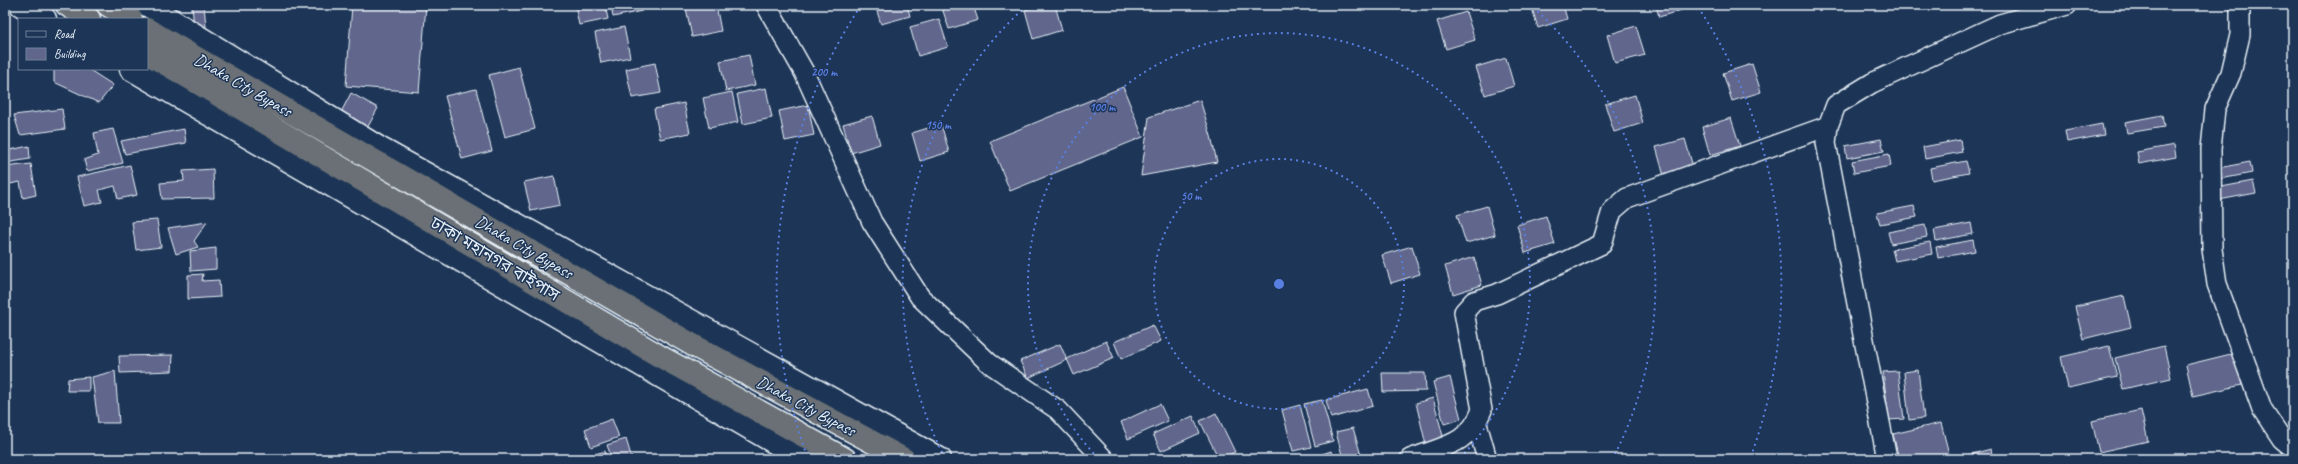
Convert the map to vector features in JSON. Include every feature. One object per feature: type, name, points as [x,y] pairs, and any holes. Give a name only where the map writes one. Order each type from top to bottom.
[{"type":"highway","points":[[67,5],[87,18]]},
{"type":"highway","points":[[108,5],[129,18]]},
{"type":"highway","name":"Dhaka City Bypass","points":[[148,30],[693,345],[904,459]]},
{"type":"highway","name":"ঢাকা মহানগর বাইপাস","points":[[148,54],[659,356],[845,459]]},
{"type":"main road","points":[[21,5],[43,18]]},
{"type":"main road","points":[[147,5],[381,149],[940,459]]},
{"type":"main road","points":[[133,70],[803,459]]},
{"type":"street","points":[[766,5],[804,72],[872,222],[920,297],[989,363],[1058,410],[1104,459]]},
{"type":"street","points":[[1887,459],[1826,143],[1828,126],[1836,105],[1872,83],[1937,52],[2012,13],[2067,5]]},
{"type":"street","points":[[2240,5],[2240,35],[2231,73],[2215,110],[2211,149],[2212,249],[2217,284],[2262,409],[2282,439],[2293,448]]},
{"type":"street","points":[[1410,459],[1464,438],[1477,424],[1482,410],[1464,312],[1474,301],[1497,294],[1602,244],[1612,210],[1627,198],[1828,126]]},
{"type":"street","points":[[1477,424],[1487,459]]},
{"type":"building","points":[[192,5],[204,5],[206,27],[194,28]]},
{"type":"building","points":[[352,5],[426,5],[419,92],[346,86]]},
{"type":"building","points":[[575,5],[605,5],[608,19],[579,25]]},
{"type":"building","points":[[611,5],[641,5],[642,11],[613,17]]},
{"type":"building","points":[[699,5],[716,5],[721,31],[692,37],[686,8]]},
{"type":"building","points":[[875,5],[907,5],[910,16],[881,24]]},
{"type":"building","points":[[941,5],[973,5],[978,20],[949,29]]},
{"type":"building","points":[[1042,5],[1055,5],[1062,30],[1033,39],[1025,10]]},
{"type":"building","points":[[1531,5],[1563,5],[1567,19],[1538,28]]},
{"type":"building","points":[[1656,5],[1688,5],[1688,8],[1659,17]]},
{"type":"building","points":[[1466,12],[1475,40],[1446,49],[1437,21]]},
{"type":"building","points":[[939,19],[948,47],[918,56],[910,27]]},
{"type":"building","points":[[1636,26],[1645,55],[1615,63],[1607,35]]},
{"type":"building","points":[[624,27],[630,57],[601,63],[595,33]]},
{"type":"building","points":[[749,55],[755,85],[726,91],[720,61]]},
{"type":"building","points":[[1506,58],[1514,86],[1485,95],[1476,67]]},
{"type":"building","points":[[655,63],[661,93],[632,98],[626,69]]},
{"type":"building","points":[[1752,64],[1761,92],[1732,101],[1723,73]]},
{"type":"building","points":[[519,67],[535,129],[505,137],[489,75]]},
{"type":"building","points":[[54,70],[90,70],[113,85],[99,103],[54,82]]},
{"type":"building","points":[[1123,87],[1143,137],[1010,191],[990,141]]},
{"type":"building","points":[[766,88],[772,118],[743,124],[737,94]]},
{"type":"building","points":[[476,89],[492,151],[462,159],[445,96]]},
{"type":"building","points":[[732,92],[738,122],[709,128],[703,98]]},
{"type":"building","points":[[351,93],[378,108],[364,134],[337,120]]},
{"type":"building","points":[[1635,95],[1643,123],[1614,132],[1605,104]]},
{"type":"building","points":[[1200,100],[1217,162],[1141,176],[1149,117]]},
{"type":"building","points":[[684,103],[690,133],[660,139],[654,109]]},
{"type":"building","points":[[808,105],[814,135],[785,141],[779,111]]},
{"type":"building","points":[[62,109],[65,129],[20,135],[14,115]]},
{"type":"building","points":[[2162,115],[2164,127],[2127,133],[2125,122]]},
{"type":"building","points":[[872,116],[880,144],[851,153],[843,124]]},
{"type":"building","points":[[1731,118],[1740,146],[1710,155],[1702,127]]},
{"type":"building","points":[[941,124],[949,152],[920,161],[912,133]]},
{"type":"building","points":[[2102,124],[2104,135],[2067,142],[2065,131]]},
{"type":"building","points":[[113,129],[123,163],[87,171],[84,160],[98,155],[94,133]]},
{"type":"building","points":[[184,129],[186,143],[125,154],[121,141]]},
{"type":"building","points":[[1685,139],[1693,167],[1664,176],[1656,147]]},
{"type":"building","points":[[1881,139],[1884,151],[1847,158],[1845,146]]},
{"type":"building","points":[[1960,140],[1962,152],[1925,159],[1923,147]]},
{"type":"building","points":[[2174,145],[2176,157],[2139,164],[2137,152]]},
{"type":"building","points":[[29,146],[30,159],[5,163],[5,151]]},
{"type":"building","points":[[1889,154],[1891,166],[1854,173],[1852,161]]},
{"type":"building","points":[[1966,161],[1969,173],[1932,180],[1930,168]]},
{"type":"building","points":[[2250,162],[2252,173],[2215,180],[2213,169]]},
{"type":"building","points":[[31,164],[36,195],[23,198],[20,182],[5,185],[5,167]]},
{"type":"building","points":[[130,165],[137,195],[118,199],[115,186],[99,190],[102,202],[84,206],[77,177]]},
{"type":"building","points":[[213,169],[214,198],[162,199],[160,183],[184,181],[183,171]]},
{"type":"building","points":[[554,176],[560,205],[531,211],[524,182]]},
{"type":"building","points":[[2253,181],[2256,193],[2219,200],[2216,188]]},
{"type":"building","points":[[1487,206],[1495,235],[1466,243],[1457,215]]},
{"type":"building","points":[[1914,206],[1917,217],[1880,224],[1877,213]]},
{"type":"building","points":[[1546,216],[1555,244],[1525,253],[1517,225]]},
{"type":"building","points":[[157,220],[161,247],[136,250],[132,222]]},
{"type":"building","points":[[207,222],[194,241],[198,247],[176,254],[168,228]]},
{"type":"building","points":[[1971,223],[1973,234],[1936,241],[1934,230]]},
{"type":"building","points":[[1925,225],[1927,237],[1891,244],[1888,232]]},
{"type":"building","points":[[1973,240],[1975,251],[1938,258],[1936,247]]},
{"type":"building","points":[[1930,242],[1932,254],[1895,261],[1892,249]]},
{"type":"building","points":[[1412,246],[1420,274],[1391,283],[1382,255]]},
{"type":"building","points":[[216,248],[216,269],[191,271],[190,251]]},
{"type":"building","points":[[1474,257],[1482,285],[1453,294],[1445,266]]},
{"type":"building","points":[[203,274],[202,281],[219,280],[220,297],[188,299],[188,275]]},
{"type":"building","points":[[2124,296],[2131,327],[2083,339],[2075,307]]},
{"type":"building","points":[[1153,325],[1161,341],[1121,359],[1114,342]]},
{"type":"building","points":[[1106,341],[1114,358],[1074,375],[1067,359]]},
{"type":"building","points":[[1060,344],[1067,360],[1028,378],[1020,361]]},
{"type":"building","points":[[2109,346],[2117,377],[2068,388],[2061,357]]},
{"type":"building","points":[[2164,346],[2171,378],[2123,389],[2115,358]]},
{"type":"building","points":[[2235,353],[2242,385],[2193,396],[2186,365]]},
{"type":"building","points":[[173,355],[172,371],[120,373],[119,356]]},
{"type":"building","points":[[1918,370],[1924,418],[1909,420],[1904,372]]},
{"type":"building","points":[[115,371],[119,423],[98,423],[92,377]]},
{"type":"building","points":[[1898,371],[1904,419],[1889,420],[1883,372]]},
{"type":"building","points":[[1382,373],[1425,373],[1426,391],[1383,392]]},
{"type":"building","points":[[89,377],[89,391],[67,391],[68,379]]},
{"type":"building","points":[[1450,377],[1461,419],[1444,424],[1433,382]]},
{"type":"building","points":[[1368,389],[1373,406],[1331,418],[1326,400]]},
{"type":"building","points":[[1433,398],[1444,440],[1426,445],[1416,403]]},
{"type":"building","points":[[1322,400],[1333,441],[1315,446],[1304,404]]},
{"type":"building","points":[[1160,404],[1168,421],[1128,439],[1121,422]]},
{"type":"building","points":[[1300,405],[1311,447],[1293,451],[1282,410]]},
{"type":"building","points":[[2141,410],[2148,441],[2099,452],[2092,421]]},
{"type":"building","points":[[1216,413],[1235,452],[1219,459],[1200,421]]},
{"type":"building","points":[[1193,416],[1200,433],[1161,451],[1153,434]]},
{"type":"building","points":[[612,419],[619,437],[591,447],[585,429]]},
{"type":"building","points":[[1941,423],[1949,454],[1928,459],[1899,459],[1893,434]]},
{"type":"building","points":[[1353,428],[1362,459],[1343,459],[1336,432]]},
{"type":"building","points":[[626,439],[632,459],[612,459],[607,445]]},
{"type":"building","points":[[1991,449],[1993,459],[1969,459],[1968,455]]},
{"type":"building","points":[[605,451],[607,459],[587,459],[586,457]]},
{"type":"building","points":[[1331,451],[1334,459],[1308,459]]},
{"type":"building","points":[[1710,454],[1712,459],[1697,459]]}]
